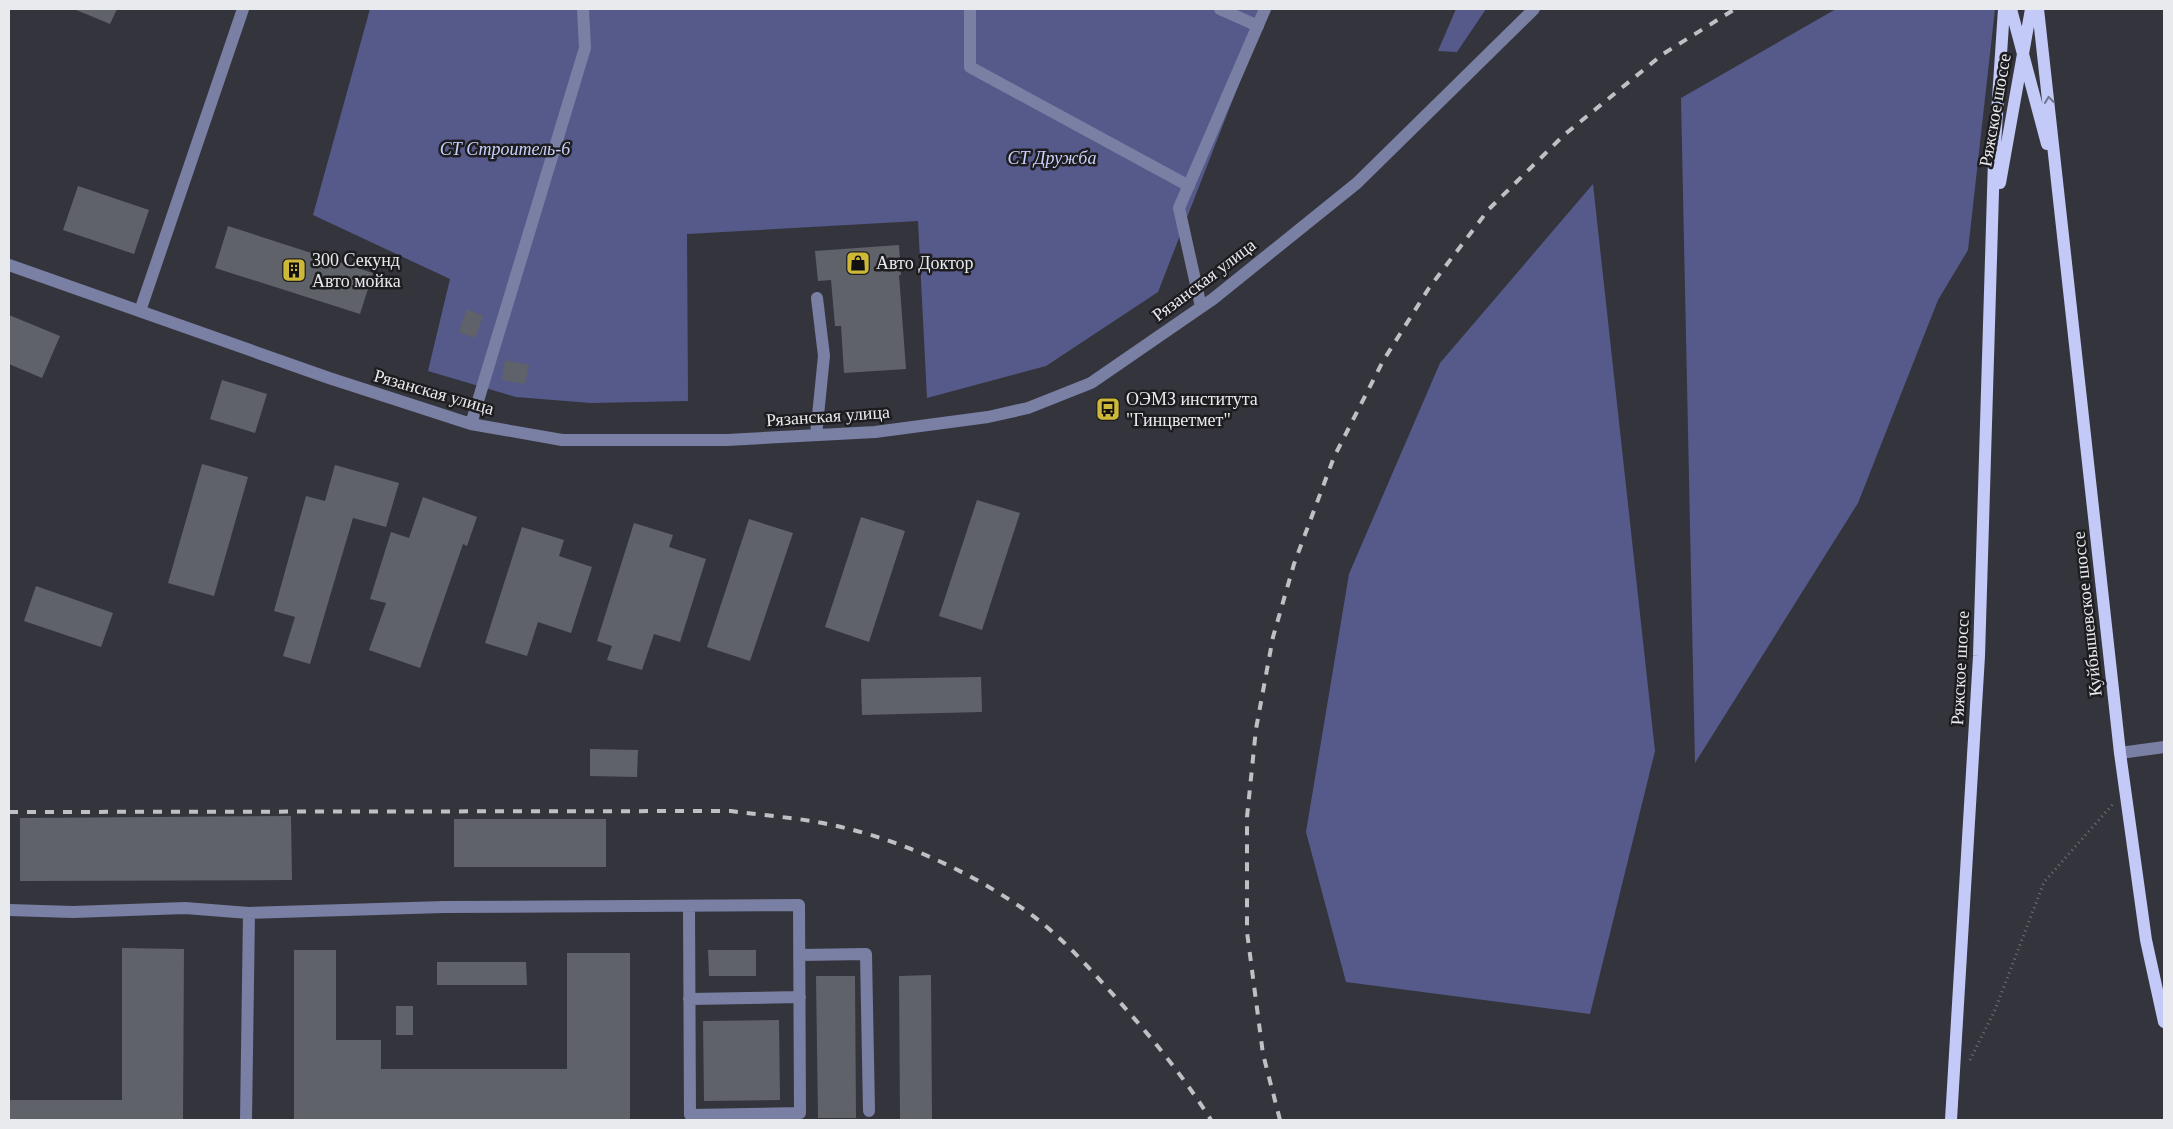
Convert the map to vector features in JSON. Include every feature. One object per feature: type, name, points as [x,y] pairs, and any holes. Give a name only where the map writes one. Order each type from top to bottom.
[{"type":"main road","name":"Ряжское шоссе","points":[[1952,1120],[1979,656],[1994,158],[2004,9]]},
{"type":"main road","name":"Куйбышевское шоссе","points":[[2011,9],[2045,136],[2058,201]]},
{"type":"main road","name":"Ряжское шоссе","points":[[1993,218],[2031,9]]},
{"type":"main road","name":"Куйбышевское шоссе","points":[[2038,9],[2120,753],[2146,940],[2164,1022]]},
{"type":"street","points":[[140,312],[243,9]]},
{"type":"street","points":[[471,424],[585,48],[583,9]]},
{"type":"street","points":[[970,9],[970,67],[1189,186]]},
{"type":"street","points":[[1220,9],[1258,26]]},
{"type":"street","points":[[1201,307],[1179,208],[1265,9]]},
{"type":"street","name":"Рязанская улица","points":[[9,265],[329,378],[471,424],[562,440],[727,440],[875,432],[988,417],[1028,408],[1091,383],[1201,307],[1357,183],[1534,9]]},
{"type":"street","points":[[816,435],[824,356],[818,298]]},
{"type":"street","points":[[2120,753],[2164,747]]},
{"type":"street","points":[[9,910],[73,912],[185,908],[249,913],[472,907],[799,906],[800,1112],[690,1115],[689,907]]},
{"type":"street","points":[[246,1120],[249,913]]},
{"type":"street","points":[[800,955],[866,954],[869,1111]]},
{"type":"street","points":[[689,999],[800,997]]},
{"type":"path","points":[[1970,1061],[1994,1010],[2044,882],[2126,789]]},
{"type":"green space","name":"СТ Дружба","points":[[370,9],[1268,9],[1158,292],[1046,366],[927,398],[918,221],[687,234],[688,401],[591,403],[516,397],[428,371],[450,279],[313,215]]},
{"type":"green space","points":[[1456,9],[1486,9],[1457,52],[1438,51]]},
{"type":"green space","points":[[1836,9],[1995,9],[1968,250],[1938,300],[1858,503],[1695,763],[1681,98]]},
{"type":"green space","points":[[1593,184],[1655,751],[1590,1014],[1346,982],[1306,832],[1349,574],[1440,363]]},
{"type":"building","points":[[74,9],[117,9],[110,24]]},
{"type":"building","points":[[78,186],[149,210],[134,254],[63,230]]},
{"type":"building","name":"300 Секунд Авто мойка","points":[[228,226],[373,273],[360,314],[215,268]]},
{"type":"building","points":[[899,245],[901,275],[899,275],[906,369],[844,373],[841,326],[835,326],[831,280],[818,281],[815,251]]},
{"type":"building","points":[[467,309],[483,316],[475,338],[459,332]]},
{"type":"building","points":[[9,315],[60,336],[42,378],[9,364]]},
{"type":"building","points":[[505,360],[529,365],[525,384],[502,380]]},
{"type":"building","points":[[222,380],[267,394],[255,433],[210,419]]},
{"type":"building","points":[[202,464],[248,477],[214,596],[168,583]]},
{"type":"building","points":[[335,465],[399,483],[386,527],[353,518],[310,664],[283,656],[295,617],[274,611],[306,496],[325,501]]},
{"type":"building","points":[[423,497],[477,517],[467,546],[463,544],[420,668],[369,650],[386,603],[370,599],[391,532],[409,538]]},
{"type":"building","points":[[977,500],[1020,513],[982,630],[939,616]]},
{"type":"building","points":[[861,517],[905,531],[869,642],[825,627]]},
{"type":"building","points":[[749,519],[793,533],[750,661],[707,647]]},
{"type":"building","points":[[634,523],[673,535],[669,547],[706,559],[680,642],[654,634],[642,670],[607,660],[612,646],[597,641]]},
{"type":"building","points":[[522,527],[564,540],[559,556],[592,567],[571,633],[538,622],[527,656],[485,643]]},
{"type":"building","points":[[36,586],[113,613],[101,647],[24,621]]},
{"type":"building","points":[[981,677],[982,712],[862,715],[861,679]]},
{"type":"building","points":[[590,749],[638,750],[637,777],[590,776]]},
{"type":"building","points":[[291,816],[292,880],[20,881],[20,818]]},
{"type":"building","points":[[454,819],[606,819],[606,867],[454,867]]},
{"type":"building","points":[[122,948],[184,949],[183,1120],[9,1120],[9,1100],[122,1100]]},
{"type":"building","points":[[294,950],[336,950],[336,1040],[381,1040],[381,1069],[567,1069],[567,953],[630,953],[630,1120],[294,1120]]},
{"type":"building","points":[[708,950],[756,950],[756,976],[709,976]]},
{"type":"building","points":[[437,962],[526,962],[527,985],[437,985]]},
{"type":"building","points":[[931,975],[932,1120],[900,1120],[899,976]]},
{"type":"building","points":[[816,976],[855,976],[856,1118],[818,1118]]},
{"type":"building","points":[[396,1006],[413,1006],[413,1035],[396,1035]]},
{"type":"building","points":[[779,1020],[780,1100],[704,1101],[703,1021]]},
{"type":"railway","points":[[1280,1120],[1263,1054],[1247,932],[1247,817],[1256,729],[1273,637],[1294,564],[1334,457],[1383,361],[1429,288],[1489,209],[1564,135],[1663,54],[1735,9]]},
{"type":"railway","points":[[9,812],[731,811],[806,820],[844,828],[898,844],[950,866],[999,893],[1049,928],[1131,1014],[1179,1073],[1211,1120]]},
{"type":"place","name":"Авто Доктор","points":[[858,263]]},
{"type":"place","name":"300 Секунд Авто мойка","points":[[294,270]]},
{"type":"place","name":"ОЭМЗ института \"Гинцветмет\"","points":[[1108,409]]},
{"type":"park label","name":"СТ Строитель-6","points":[[505,149]]}]
